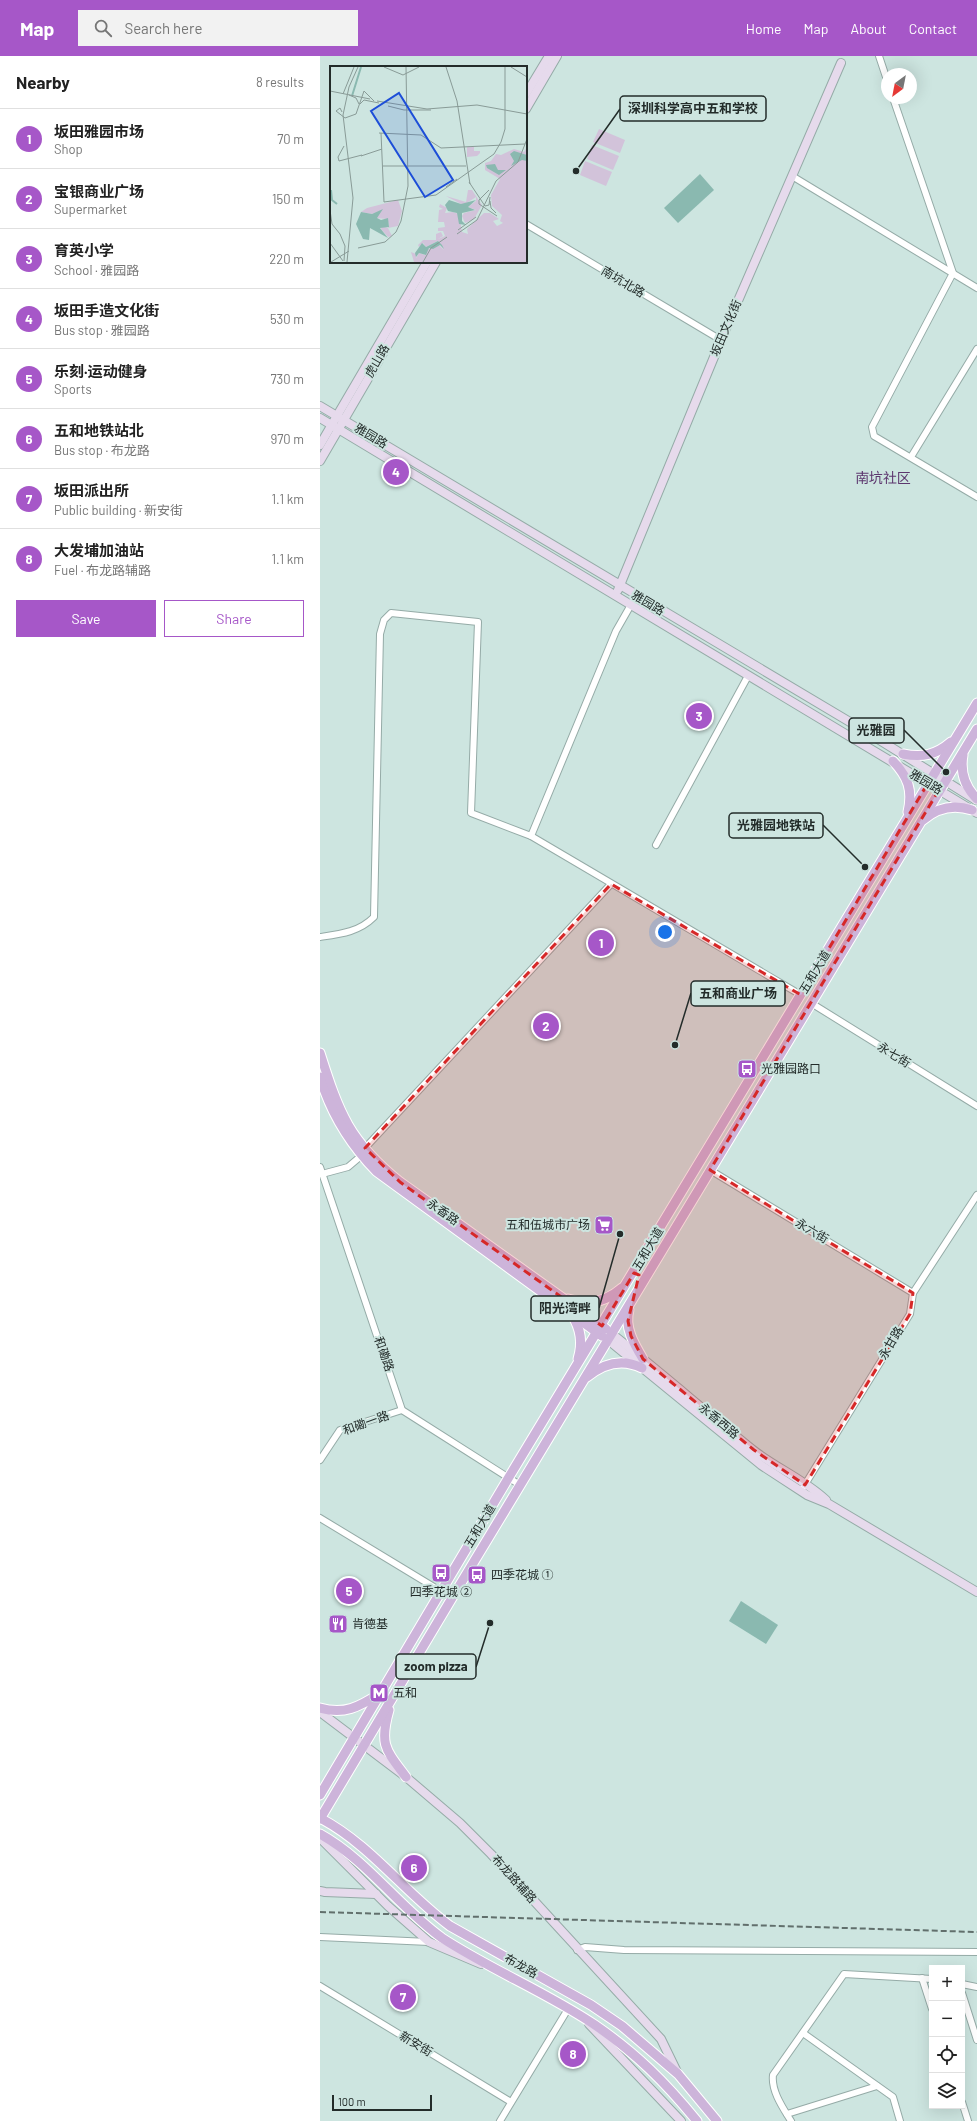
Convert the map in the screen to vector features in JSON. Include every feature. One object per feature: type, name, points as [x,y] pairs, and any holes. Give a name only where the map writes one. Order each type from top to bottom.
[{"type":"main road","points":[[527,92],[549,56]]},
{"type":"main road","points":[[527,107],[557,56]]},
{"type":"main road","name":"坂田文化街","points":[[616,596],[720,340],[842,63]]},
{"type":"main road","name":"虎山路","points":[[340,418],[426,263]]},
{"type":"main road","name":"虎山路","points":[[320,444],[340,418],[435,263]]},
{"type":"main road","name":"雅园路","points":[[320,406],[636,596],[865,731],[977,800]]},
{"type":"main road","name":"雅园路","points":[[320,418],[748,676],[893,761],[975,812]]},
{"type":"main road","name":"虎山路","points":[[320,461],[334,427]]},
{"type":"main road","name":"五和大道","points":[[320,1795],[509,1477],[600,1329],[977,703]]},
{"type":"main road","name":"五和大道","points":[[320,1819],[977,729]]},
{"type":"main road","points":[[859,741],[865,731]]},
{"type":"main road","points":[[903,754],[921,756],[931,754],[945,746],[958,735]]},
{"type":"main road","points":[[967,746],[962,761],[962,772],[967,786],[977,800]]},
{"type":"main road","points":[[893,761],[904,774],[911,791],[909,809],[904,823]]},
{"type":"main road","points":[[916,829],[927,817],[948,807],[959,806],[975,812]]},
{"type":"main road","name":"永香路","points":[[320,1053],[326,1096],[338,1123],[363,1152],[376,1171],[397,1188],[566,1309],[600,1329]]},
{"type":"main road","name":"永香路","points":[[363,1152],[400,1182],[561,1296],[610,1337]]},
{"type":"main road","points":[[561,1296],[578,1302],[601,1302],[614,1295],[628,1282],[640,1288]]},
{"type":"main road","points":[[566,1309],[575,1320],[581,1334],[581,1349],[573,1373],[582,1383],[599,1369],[615,1362],[643,1363],[633,1342],[629,1328],[628,1315],[633,1300]]},
{"type":"main road","name":"永香西路","points":[[610,1337],[643,1363],[761,1465],[803,1488],[977,1592]]},
{"type":"main road","points":[[320,1708],[335,1711],[352,1710],[362,1706],[382,1692]]},
{"type":"main road","points":[[392,1698],[384,1730],[384,1743],[390,1756],[406,1777]]},
{"type":"main road","name":"布龙路辅路","points":[[320,1712],[406,1777],[476,1838],[577,1950],[661,2039],[678,2074]]},
{"type":"main road","name":"布龙路","points":[[320,1819],[336,1826],[368,1852],[431,1911],[450,1926],[591,2005],[636,2037],[678,2074],[716,2121]]},
{"type":"main road","name":"布龙路","points":[[320,1834],[359,1863],[431,1930],[452,1945],[568,2009],[620,2043],[667,2084],[697,2121]]},
{"type":"main road","points":[[320,1838],[376,1894],[429,1942],[497,1969]]},
{"type":"main road","points":[[320,1890],[325,1892],[376,1894]]},
{"type":"main road","points":[[583,2018],[679,2120]]},
{"type":"street","points":[[879,56],[883,68]]},
{"type":"street","points":[[895,104],[953,273],[872,427],[874,436],[977,497]]},
{"type":"street","points":[[792,176],[977,288]]},
{"type":"street","name":"南坑北路","points":[[527,225],[720,340]]},
{"type":"street","points":[[911,457],[977,349]]},
{"type":"street","points":[[531,836],[616,631],[636,596]]},
{"type":"street","points":[[320,937],[354,931],[366,925],[374,917],[380,634],[384,620],[391,613],[478,622],[470,813],[531,836],[801,995]]},
{"type":"street","points":[[656,845],[748,676]]},
{"type":"street","points":[[322,1174],[348,1167],[363,1152],[611,884]]},
{"type":"street","name":"永七街","points":[[811,1003],[977,1106]]},
{"type":"street","name":"和磡路","points":[[320,1167],[402,1410]]},
{"type":"street","name":"永六街","points":[[710,1170],[913,1293]]},
{"type":"street","name":"永甘路","points":[[803,1488],[910,1314],[913,1293],[977,1195]]},
{"type":"street","points":[[402,1410],[520,1485]]},
{"type":"street","name":"和磡一路","points":[[320,1460],[340,1430],[402,1410]]},
{"type":"street","points":[[320,1518],[452,1598]]},
{"type":"street","points":[[320,1937],[429,1942]]},
{"type":"street","points":[[577,1950],[585,1947],[624,1950],[977,1952]]},
{"type":"street","points":[[791,2121],[775,2091],[772,2081],[773,2075],[844,1974],[929,1979]]},
{"type":"street","points":[[922,1978],[929,2001]]},
{"type":"street","points":[[965,1985],[977,1987]]},
{"type":"street","name":"新安街","points":[[320,1986],[511,2102]]},
{"type":"street","points":[[965,2001],[977,2040]]},
{"type":"street","points":[[500,2121],[568,2009]]},
{"type":"street","points":[[803,2033],[893,2097],[900,2121]]},
{"type":"street","points":[[786,2114],[877,2086]]},
{"type":"street","points":[[964,2109],[968,2121]]},
{"type":"highlighted area","points":[[928,783],[939,790],[710,1170],[913,1293],[910,1314],[805,1485],[754,1450],[643,1359],[631,1336],[628,1321],[639,1275],[634,1273],[602,1326],[400,1182],[365,1148],[611,884],[801,995]]},
{"type":"shaded area","points":[[599,129],[625,140],[620,153],[593,142]]},
{"type":"shaded area","points":[[592,145],[619,156],[613,170],[587,159]]},
{"type":"shaded area","points":[[585,161],[612,172],[606,186],[580,175]]},
{"type":"shaded area","points":[[700,174],[714,190],[678,223],[664,208]]},
{"type":"shaded area","points":[[741,1601],[778,1625],[766,1644],[729,1621]]},
{"type":"railway","points":[[320,1912],[977,1932]]},
{"type":"place","name":"深圳科学高中五和学校","points":[[576,171]]},
{"type":"place","name":"坂田手造文化街","points":[[396,472]]},
{"type":"place","name":"育英小学","points":[[699,716]]},
{"type":"place","name":"光雅园","points":[[946,772]]},
{"type":"place","name":"光雅园地铁站","points":[[865,867]]},
{"type":"place","name":"坂田雅园市场","points":[[601,943]]},
{"type":"place","name":"宝银商业广场","points":[[546,1026]]},
{"type":"place","name":"五和商业广场","points":[[675,1045]]},
{"type":"place","name":"光雅园路口","points":[[747,1069]]},
{"type":"place","name":"五和伍城市广场","points":[[604,1225]]},
{"type":"place","name":"阳光湾畔","points":[[620,1234]]},
{"type":"place","name":"四季花城 ②","points":[[441,1573]]},
{"type":"place","name":"四季花城 ①","points":[[477,1575]]},
{"type":"place","name":"乐刻·运动健身","points":[[349,1591]]},
{"type":"place","name":"zoom pizza","points":[[490,1623]]},
{"type":"place","name":"肯德基","points":[[338,1624]]},
{"type":"place","name":"五和","points":[[379,1693]]},
{"type":"place","name":"五和地铁站北","points":[[414,1868]]},
{"type":"place","name":"坂田派出所","points":[[403,1997]]},
{"type":"place","name":"大发埔加油站","points":[[573,2054]]},
{"type":"district","name":"南坑社区","points":[[883,478]]}]
